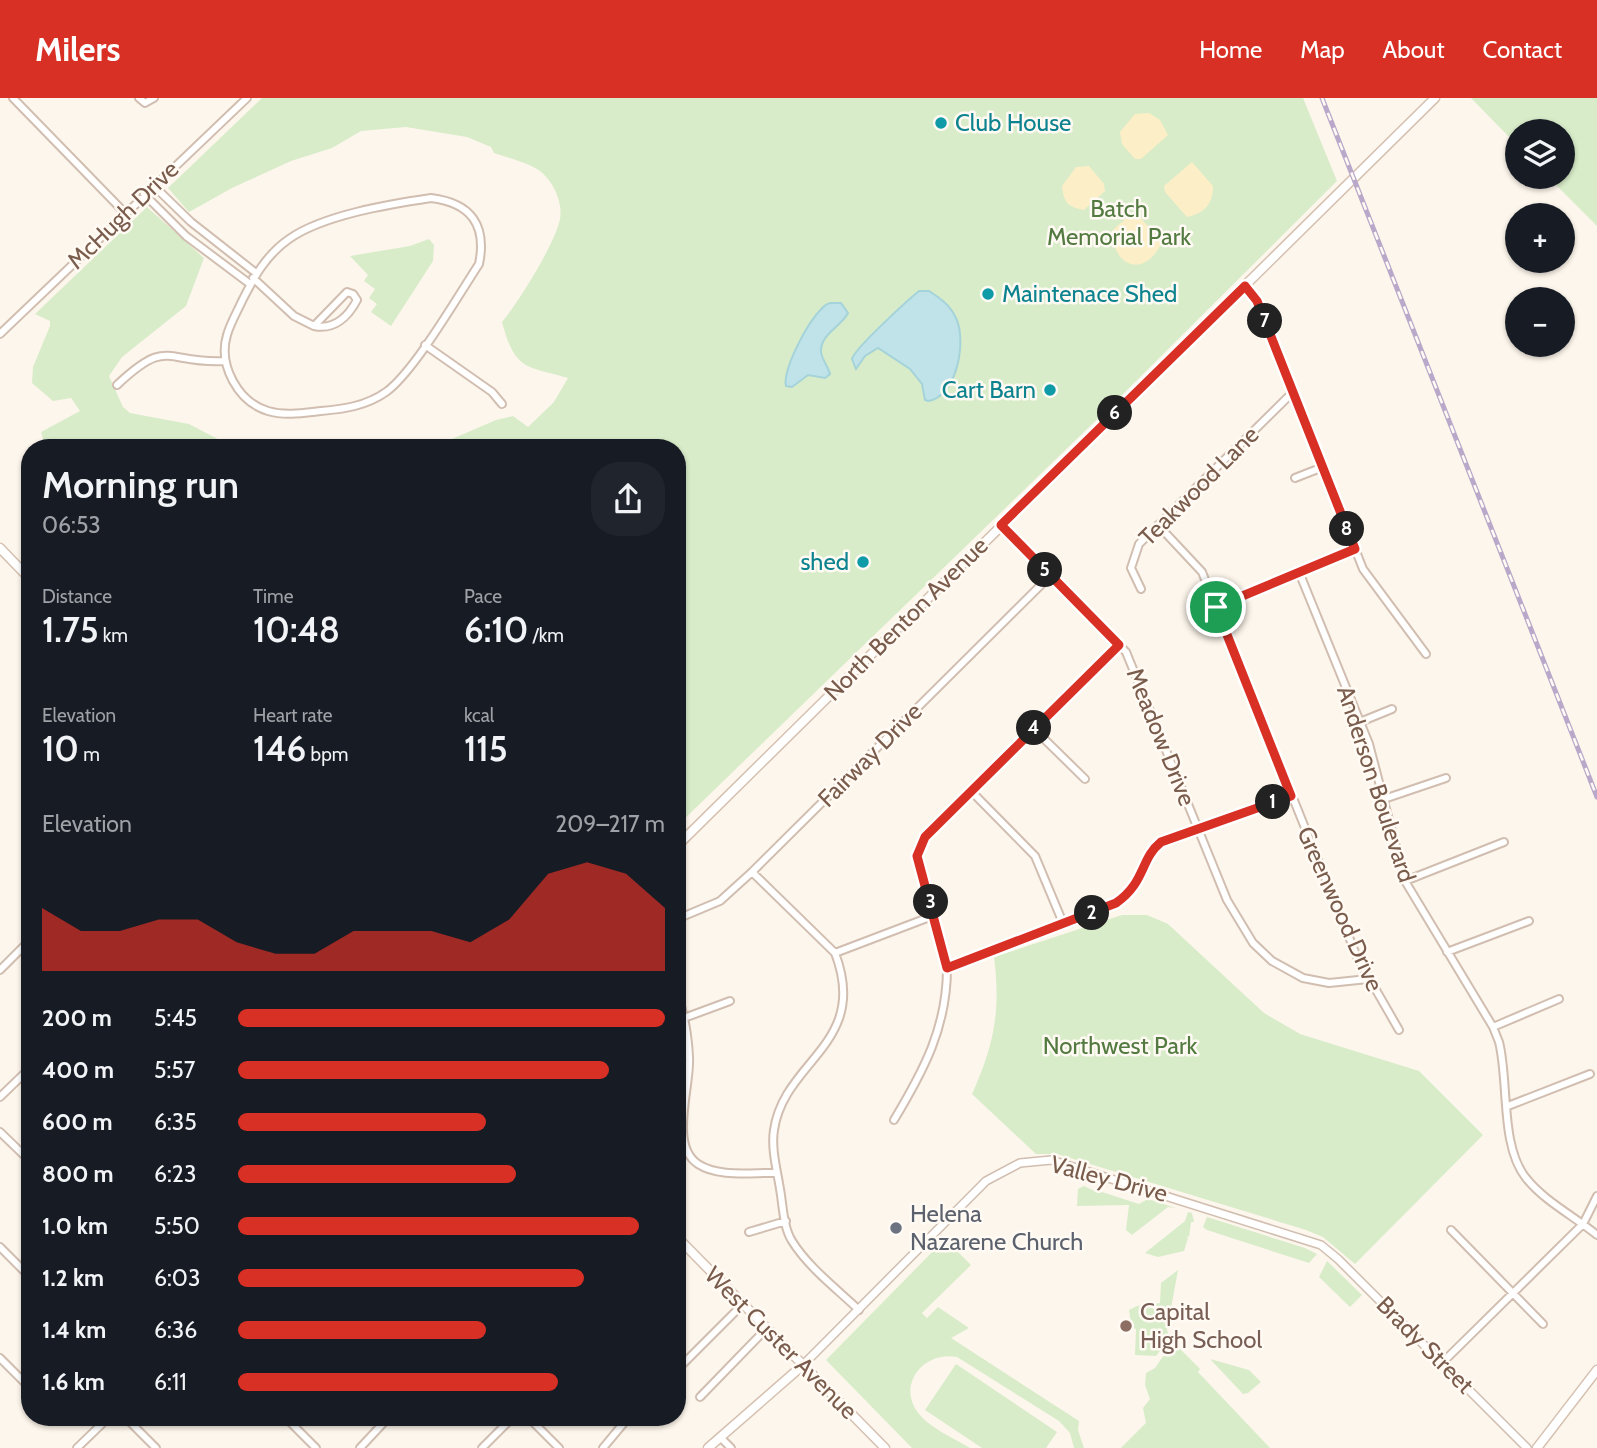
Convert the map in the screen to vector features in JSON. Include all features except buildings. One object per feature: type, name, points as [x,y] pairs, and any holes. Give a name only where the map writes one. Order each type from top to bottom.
[{"type":"main road","name":"North Benton Avenue","points":[[686,837],[1435,98]]},
{"type":"main road","points":[[0,548],[21,570]]},
{"type":"main road","name":"West Custer Avenue","points":[[686,1246],[885,1448]]},
{"type":"main road","points":[[708,1448],[803,1365]]},
{"type":"main road","points":[[1537,1448],[1597,1370]]},
{"type":"street","points":[[13,98],[125,213]]},
{"type":"street","points":[[139,98],[145,103],[154,98]]},
{"type":"street","name":"McHugh Drive","points":[[0,334],[153,184],[247,98]]},
{"type":"street","points":[[153,184],[293,316],[314,326],[330,326],[341,321],[354,306],[355,296],[347,292],[339,297],[314,326]]},
{"type":"street","points":[[144,194],[186,236],[253,278]]},
{"type":"street","points":[[431,198],[461,206],[481,232],[483,247],[479,264],[425,345],[394,385],[372,401],[296,414],[266,411],[251,402],[236,387],[224,361],[226,336],[253,278],[288,239],[329,220],[431,198]]},
{"type":"street","points":[[1245,286],[1257,301],[1369,579],[1426,654]]},
{"type":"street","points":[[425,345],[492,391],[502,404]]},
{"type":"street","points":[[117,386],[154,356],[167,354],[201,363],[224,361]]},
{"type":"street","name":"Teakwood Lane","points":[[1141,589],[1133,575],[1132,559],[1139,544],[1293,392]]},
{"type":"street","points":[[1295,478],[1323,467]]},
{"type":"street","name":"Meadow Drive","points":[[1001,525],[1126,652],[1234,915],[1263,953],[1281,968],[1314,981],[1343,983],[1368,979]]},
{"type":"street","name":"Greenwood Drive","points":[[1158,525],[1198,566],[1368,979],[1399,1030]]},
{"type":"street","points":[[1216,607],[1355,549]]},
{"type":"street","name":"Anderson Boulevard","points":[[1299,572],[1360,722],[1384,799],[1405,881],[1493,1027],[1502,1055],[1512,1148],[1524,1176],[1597,1235]]},
{"type":"street","name":"Fairway Drive","points":[[686,915],[720,901],[752,872],[1051,575]]},
{"type":"street","points":[[894,1120],[922,1073],[936,1042],[945,1005],[947,968],[917,856],[919,847],[925,837],[1119,645]]},
{"type":"street","points":[[1360,722],[1392,709]]},
{"type":"street","points":[[1033,729],[1085,779]]},
{"type":"street","points":[[1384,799],[1446,778]]},
{"type":"street","points":[[971,791],[1035,856],[1063,923]]},
{"type":"street","points":[[947,968],[1107,907],[1125,897],[1140,879],[1157,845],[1291,796]]},
{"type":"street","points":[[1405,881],[1504,842]]},
{"type":"street","points":[[752,872],[835,953],[841,970],[842,1006],[826,1046],[782,1106],[774,1130],[786,1221],[794,1244],[859,1310]]},
{"type":"street","points":[[835,953],[934,915]]},
{"type":"street","points":[[1447,952],[1529,921]]},
{"type":"street","points":[[0,970],[21,949]]},
{"type":"street","points":[[1493,1027],[1559,999]]},
{"type":"street","points":[[686,1017],[730,1001]]},
{"type":"street","points":[[686,1034],[689,1057],[686,1101]]},
{"type":"street","points":[[1508,1105],[1590,1074]]},
{"type":"street","points":[[0,1097],[21,1077]]},
{"type":"street","points":[[0,1132],[21,1152]]},
{"type":"street","points":[[686,1152],[697,1164],[717,1172],[778,1173]]},
{"type":"street","name":"Valley Drive","points":[[803,1365],[986,1181],[1008,1167],[1029,1161],[1068,1163],[1321,1245]]},
{"type":"street","points":[[1442,1363],[1583,1224],[1597,1196]]},
{"type":"street","points":[[749,1232],[786,1221]]},
{"type":"street","points":[[1451,1230],[1543,1324]]},
{"type":"street","name":"Brady Street","points":[[1321,1245],[1527,1448]]},
{"type":"street","points":[[0,1247],[21,1268]]},
{"type":"street","points":[[686,1361],[743,1304]]},
{"type":"street","points":[[700,1397],[767,1328]]},
{"type":"street","points":[[0,1358],[21,1379]]},
{"type":"street","points":[[78,1448],[100,1426]]},
{"type":"street","points":[[134,1426],[156,1448]]},
{"type":"street","points":[[294,1426],[316,1448]]},
{"type":"street","points":[[360,1448],[381,1426]]},
{"type":"street","points":[[482,1448],[504,1426]]},
{"type":"street","points":[[536,1426],[559,1448]]},
{"type":"street","points":[[603,1448],[621,1426]]},
{"type":"street","points":[[720,1437],[731,1448]]},
{"type":"green space","name":"Batch Memorial Park","points":[[262,98],[1303,98],[1337,181],[1118,399],[686,817],[686,439],[452,439],[496,420],[513,416],[528,427],[554,402],[568,378],[524,364],[512,350],[502,322],[536,272],[552,242],[560,219],[558,199],[545,175],[524,163],[494,153],[491,147],[467,137],[406,127],[361,131],[332,148],[291,161],[232,188],[189,212],[168,188]]},
{"type":"green space","points":[[1471,98],[1597,98],[1597,226],[1560,189],[1575,189],[1575,119],[1505,119],[1505,133]]},
{"type":"green space","points":[[147,207],[204,258],[186,306],[122,357],[109,376],[123,407],[130,413],[189,424],[218,439],[43,439],[41,432],[80,411],[71,398],[53,401],[32,383],[33,367],[50,326],[50,321],[35,314]]},
{"type":"green space","points":[[429,239],[434,245],[433,261],[391,326],[371,312],[377,304],[369,298],[375,289],[364,281],[368,275],[350,256],[410,246]]},
{"type":"green space","name":"Northwest Park","points":[[1122,915],[1147,915],[1168,924],[1264,1013],[1300,1034],[1419,1071],[1483,1135],[1355,1264],[1323,1237],[1306,1230],[1057,1154],[1036,1154],[972,1094],[986,1060],[994,1027],[997,994],[994,957]]},
{"type":"green space","points":[[1084,1186],[1139,1204],[1148,1199],[1176,1208],[1168,1207],[1132,1235],[1126,1230],[1129,1205],[1077,1206],[1078,1189]]},
{"type":"green space","points":[[1188,1212],[1192,1213],[1194,1222],[1191,1222],[1189,1237],[1186,1236],[1188,1238],[1184,1251],[1158,1257],[1145,1253],[1185,1221]]},
{"type":"green space","points":[[1207,1217],[1317,1254],[1309,1263],[1207,1230],[1203,1227]]},
{"type":"green space","points":[[945,1239],[971,1265],[922,1313],[927,1318],[938,1307],[969,1328],[951,1338],[1079,1421],[1078,1430],[1084,1448],[1074,1448],[1070,1433],[1059,1421],[957,1357],[946,1356],[926,1363],[918,1370],[910,1389],[911,1399],[916,1410],[927,1422],[970,1448],[912,1448],[826,1360]]},
{"type":"green space","points":[[1327,1261],[1362,1295],[1350,1307],[1319,1277]]},
{"type":"green space","points":[[1178,1270],[1167,1330],[1170,1338],[1156,1356],[1135,1355],[1136,1329],[1132,1328],[1129,1310],[1137,1306],[1160,1303],[1161,1283]]},
{"type":"green space","points":[[1173,1342],[1270,1448],[1121,1448],[1146,1423],[1143,1408],[1150,1399],[1145,1385],[1146,1373],[1155,1368]]},
{"type":"green space","points":[[1210,1359],[1249,1370],[1261,1382],[1243,1394]]},
{"type":"green space","points":[[956,1364],[1057,1432],[1046,1448],[982,1448],[925,1410]]},
{"type":"sand","points":[[1149,113],[1160,120],[1168,135],[1141,159],[1135,159],[1122,144],[1120,132],[1135,114]]},
{"type":"sand","points":[[1192,162],[1213,186],[1213,192],[1207,207],[1187,217],[1165,192],[1164,186]]},
{"type":"sand","points":[[1089,166],[1104,184],[1105,191],[1084,210],[1067,203],[1062,186],[1076,167]]},
{"type":"sand","points":[[1131,214],[1138,215],[1162,242],[1155,254],[1138,264],[1123,260],[1114,242],[1113,230]]},
{"type":"water","points":[[919,291],[929,291],[954,313],[960,340],[960,353],[953,379],[946,390],[928,401],[925,400],[922,384],[910,369],[878,348],[865,356],[856,369],[852,359],[871,335]]},
{"type":"water","points":[[830,303],[841,303],[848,313],[827,335],[822,346],[821,352],[830,374],[825,378],[808,375],[792,387],[786,386],[789,367],[800,340],[816,315]]},
{"type":"railway","points":[[1322,98],[1597,797]]},
{"type":"place","name":"Club House","points":[[941,123]]},
{"type":"place","name":"Maintenace Shed","points":[[988,294]]},
{"type":"place","name":"Cart Barn","points":[[1050,390]]},
{"type":"place","name":"shed","points":[[863,562]]},
{"type":"place","name":"Helena Nazarene Church","points":[[896,1228]]},
{"type":"place","name":"Capital High School","points":[[1126,1326]]},
{"type":"route","points":[[1245,286],[1257,301],[1355,549],[1216,607],[1291,796],[1161,842],[1152,850],[1145,870],[1133,889],[1116,903],[947,968],[917,856],[919,847],[925,837],[1119,645],[1001,525],[1245,286]]}]
